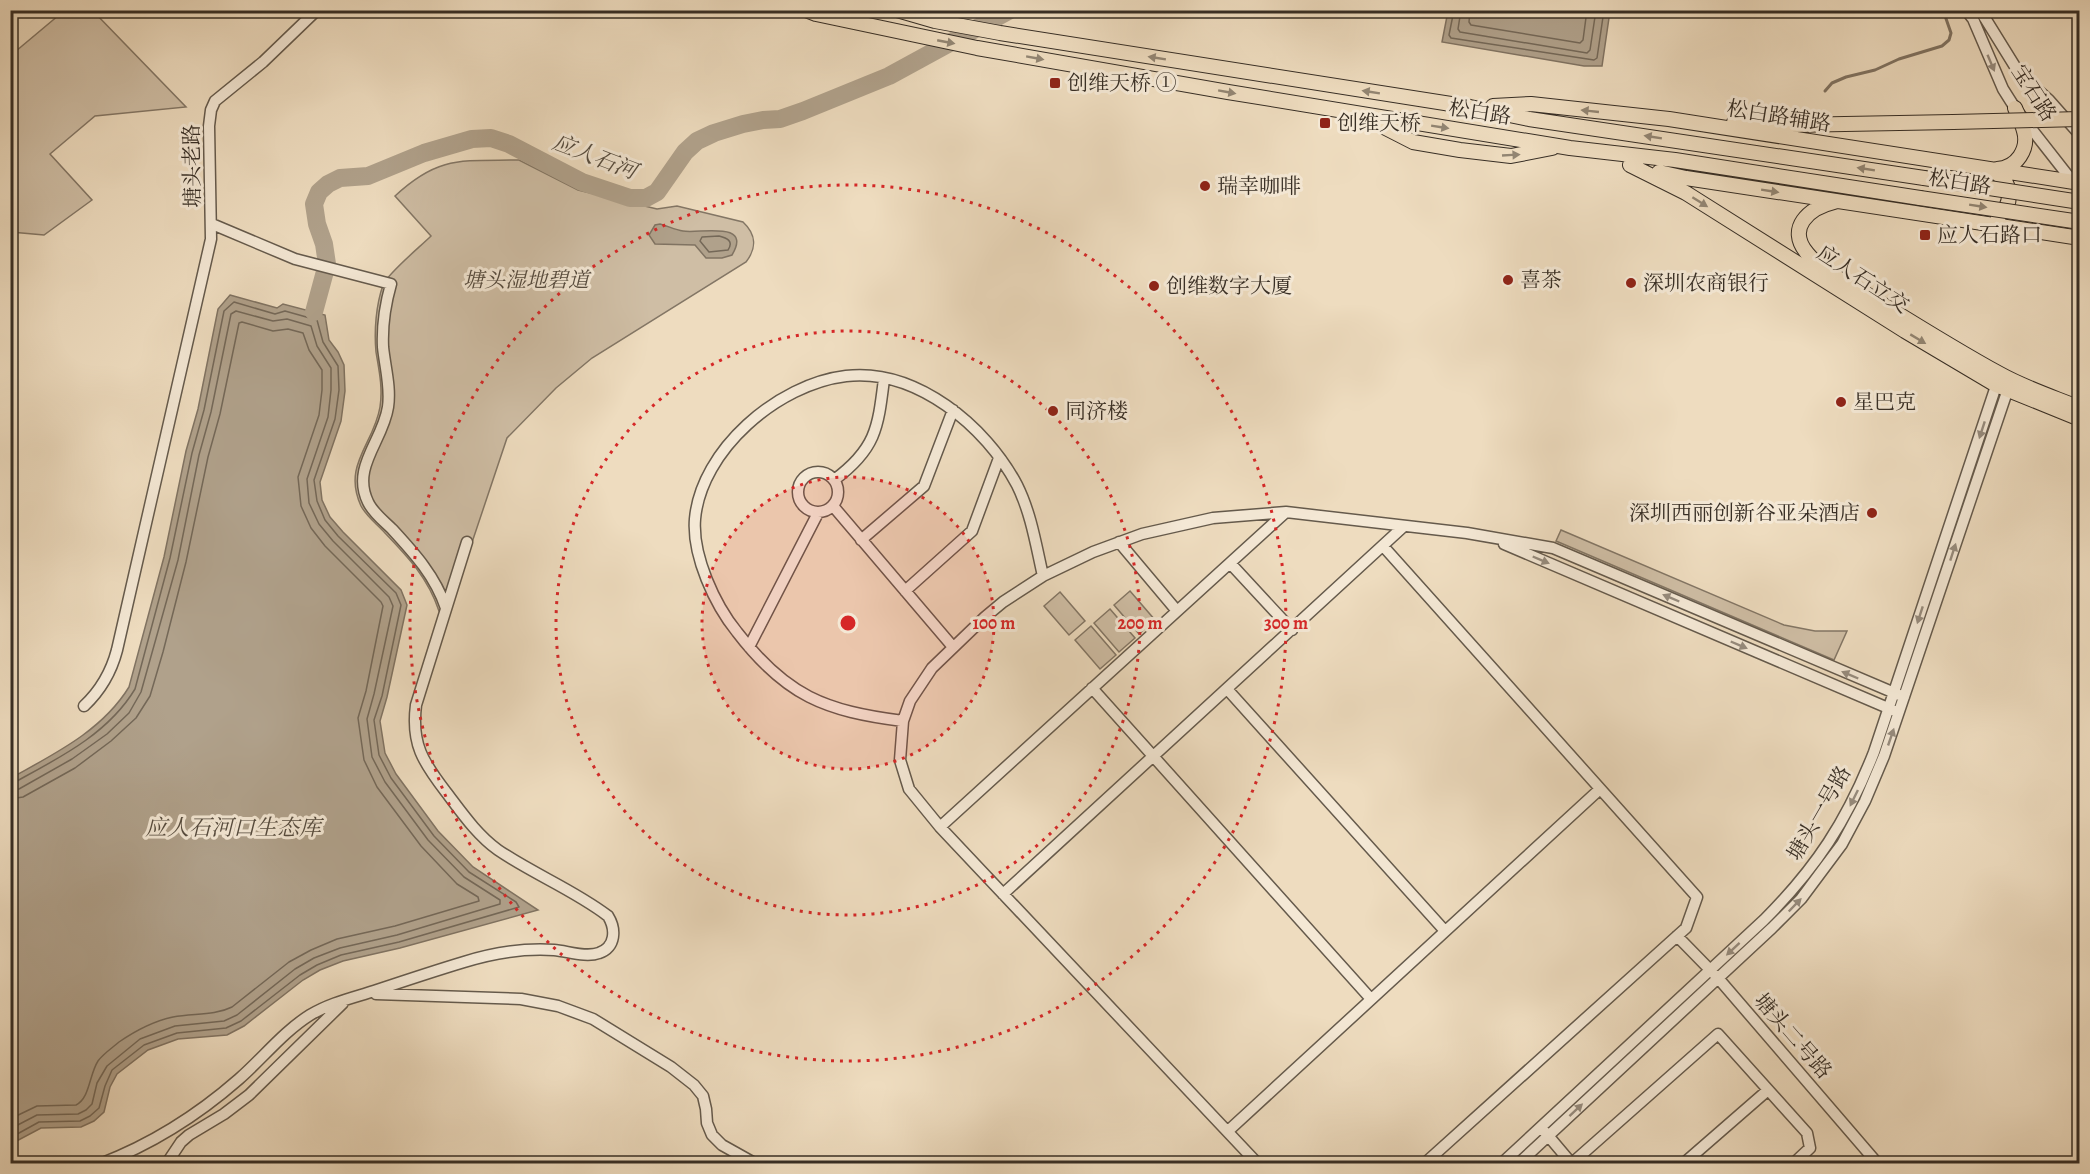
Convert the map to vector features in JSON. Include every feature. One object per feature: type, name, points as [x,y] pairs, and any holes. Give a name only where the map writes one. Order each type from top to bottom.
[{"type":"main road","name":"松白路","points":[[806,10],[914,36],[977,48],[1356,113],[1566,147],[1675,160],[2079,222]]},
{"type":"main road","name":"松白路","points":[[897,10],[935,21],[1000,33],[1529,118],[2079,202]]},
{"type":"main road","name":"松白路辅路","points":[[1470,107],[1531,104],[1669,119],[2077,185]]},
{"type":"main road","points":[[1989,169],[2010,166],[2023,152],[2025,132],[2015,108]]},
{"type":"main road","points":[[1356,113],[1403,137],[1433,146],[1502,156],[1566,147],[1686,178],[2079,238]]},
{"type":"main road","points":[[1669,119],[1791,125],[2079,119]]},
{"type":"main road","name":"应人石立交","points":[[1630,165],[1686,193],[1905,331],[2079,419]]},
{"type":"main road","points":[[1980,223],[1997,218],[2008,204],[2009,196],[2004,179],[1989,169]]},
{"type":"main road","points":[[1837,201],[1822,205],[1804,218],[1799,227],[1801,245],[1823,267],[2004,382],[2079,408]]},
{"type":"street","name":"塘头老路","points":[[84,706],[105,681],[112,668],[117,650],[209,250],[212,224],[209,126],[211,110],[215,101],[222,94],[263,62],[317,10]]},
{"type":"street","name":"宝石路","points":[[1966,10],[2003,89],[2015,108],[2077,185]]},
{"type":"street","name":"宝石路","points":[[1980,10],[2019,73],[2049,100],[2079,135]]},
{"type":"street","points":[[212,224],[295,259],[391,284],[383,333],[389,386],[388,407],[382,428],[363,468],[364,493],[376,514],[414,552],[430,572],[446,608]]},
{"type":"street","points":[[903,721],[850,713],[820,702],[791,687],[749,647],[720,609],[699,554],[695,522],[701,490],[718,457],[747,425],[796,391],[847,376],[884,379],[933,396],[953,410],[982,437],[1011,473],[1024,500],[1043,576]]},
{"type":"street","points":[[834,480],[860,459],[874,435],[879,421],[884,379]]},
{"type":"street","name":"塘头一号路","points":[[1501,1164],[1544,1131],[1714,974],[1793,891],[1820,856],[1864,778],[1894,711],[2004,382]]},
{"type":"street","points":[[861,540],[924,486],[953,410]]},
{"type":"street","points":[[905,591],[972,531],[999,458]]},
{"type":"street","points":[[749,647],[818,513],[833,506],[837,499],[838,492],[834,480],[827,474],[816,472],[807,475],[801,481],[798,489],[802,505],[818,513]]},
{"type":"street","points":[[833,506],[952,647]]},
{"type":"street","points":[[1258,1164],[940,827],[916,799],[903,775],[900,760],[903,721],[919,685],[952,647],[1004,602],[1043,576],[1084,555],[1119,542],[1205,519],[1286,512],[1487,537],[1553,548],[1899,695]]},
{"type":"street","points":[[940,827],[1286,512]]},
{"type":"street","points":[[1003,894],[1404,526]]},
{"type":"street","points":[[1487,537],[1894,711]]},
{"type":"street","points":[[100,1164],[140,1146],[176,1125],[238,1080],[285,1033],[310,1015],[347,999],[495,954],[554,950],[591,955],[607,948],[612,940],[613,923],[608,916],[509,857],[486,840],[467,819],[422,759],[416,742],[414,723],[416,705],[466,542]]},
{"type":"street","points":[[1119,542],[1177,611]]},
{"type":"street","points":[[1383,546],[1697,897],[1686,928],[1430,1162]]},
{"type":"street","points":[[1230,563],[1292,630]]},
{"type":"street","points":[[1092,688],[1371,999]]},
{"type":"street","points":[[1227,689],[1445,931]]},
{"type":"street","points":[[1227,1131],[1600,789]]},
{"type":"street","name":"塘头二号路","points":[[1677,936],[1714,974],[1878,1164]]},
{"type":"street","points":[[367,993],[521,999],[540,1001],[576,1011],[671,1067],[694,1085],[702,1096],[707,1123],[712,1135],[722,1145],[756,1164]]},
{"type":"street","points":[[172,1164],[169,1160],[181,1142],[249,1095],[347,999]]},
{"type":"street","points":[[1544,1131],[1572,1163],[1718,1034],[1807,1133],[1810,1148],[1792,1164]]},
{"type":"street","points":[[1683,1164],[1768,1090]]},
{"type":"street","name":"塘头一号路","points":[[1518,1164],[1544,1131]]},
{"type":"green space","points":[[65,10],[93,11],[186,107],[95,116],[50,154],[92,200],[44,235],[11,232],[11,46],[16,51]]},
{"type":"green space","name":"塘头湿地碧道","points":[[519,160],[578,190],[657,209],[677,206],[743,222],[754,241],[752,252],[746,262],[592,358],[556,388],[507,438],[448,614],[439,611],[423,578],[402,551],[366,514],[356,491],[357,466],[377,420],[381,400],[375,344],[377,309],[386,280],[431,236],[395,196],[425,173],[452,163]]},
{"type":"green space","points":[[1561,530],[1784,625],[1815,631],[1847,631],[1834,660],[1556,541]]},
{"type":"green space","points":[[1130,591],[1155,620],[1139,634],[1114,605]]},
{"type":"green space","points":[[1060,592],[1085,621],[1069,635],[1044,606]]},
{"type":"green space","points":[[1110,609],[1135,638],[1119,652],[1094,623]]},
{"type":"green space","points":[[1091,626],[1116,655],[1100,669],[1075,640]]},
{"type":"water","points":[[1448,11],[1610,11],[1602,66],[1584,66],[1442,42]]},
{"type":"water","points":[[660,224],[683,231],[730,233],[735,237],[737,244],[732,255],[722,258],[706,258],[695,245],[655,244],[649,235],[655,225]]},
{"type":"water","name":"应人石河口生态库","points":[[230,295],[277,308],[283,304],[325,315],[329,340],[344,365],[345,391],[341,421],[320,482],[322,500],[330,517],[343,532],[401,590],[407,605],[380,721],[385,753],[396,774],[438,831],[473,867],[538,910],[400,948],[343,961],[320,970],[303,980],[244,1026],[227,1035],[178,1039],[148,1050],[117,1074],[110,1087],[104,1112],[94,1121],[81,1127],[41,1128],[11,1144],[11,778],[91,729],[118,703],[129,687],[164,557],[218,309]]},
{"type":"waterway","name":"应人石河","points":[[314,312],[327,264],[314,204],[319,192],[340,178],[368,176],[424,153],[472,139],[491,138],[509,144],[582,182],[630,198],[646,198],[657,192],[685,152],[697,141],[743,124],[780,119],[889,76],[1010,10]]},
{"type":"waterway","points":[[1825,91],[1832,83],[1846,77],[1875,70],[1899,59],[1942,46],[1949,40],[1951,33],[1943,10]]},
{"type":"place","name":"创维天桥 ①","points":[[1055,83]]},
{"type":"place","name":"创维天桥","points":[[1325,123]]},
{"type":"place","name":"瑞幸咖啡","points":[[1205,186]]},
{"type":"place","name":"应人石路口","points":[[1925,235]]},
{"type":"place","name":"喜茶","points":[[1508,280]]},
{"type":"place","name":"深圳农商银行","points":[[1631,283]]},
{"type":"place","name":"创维数字大厦","points":[[1154,286]]},
{"type":"place","name":"星巴克","points":[[1841,402]]},
{"type":"place","name":"同济楼","points":[[1053,411]]},
{"type":"place","name":"深圳西丽创新谷亚朵酒店","points":[[1872,513]]}]
